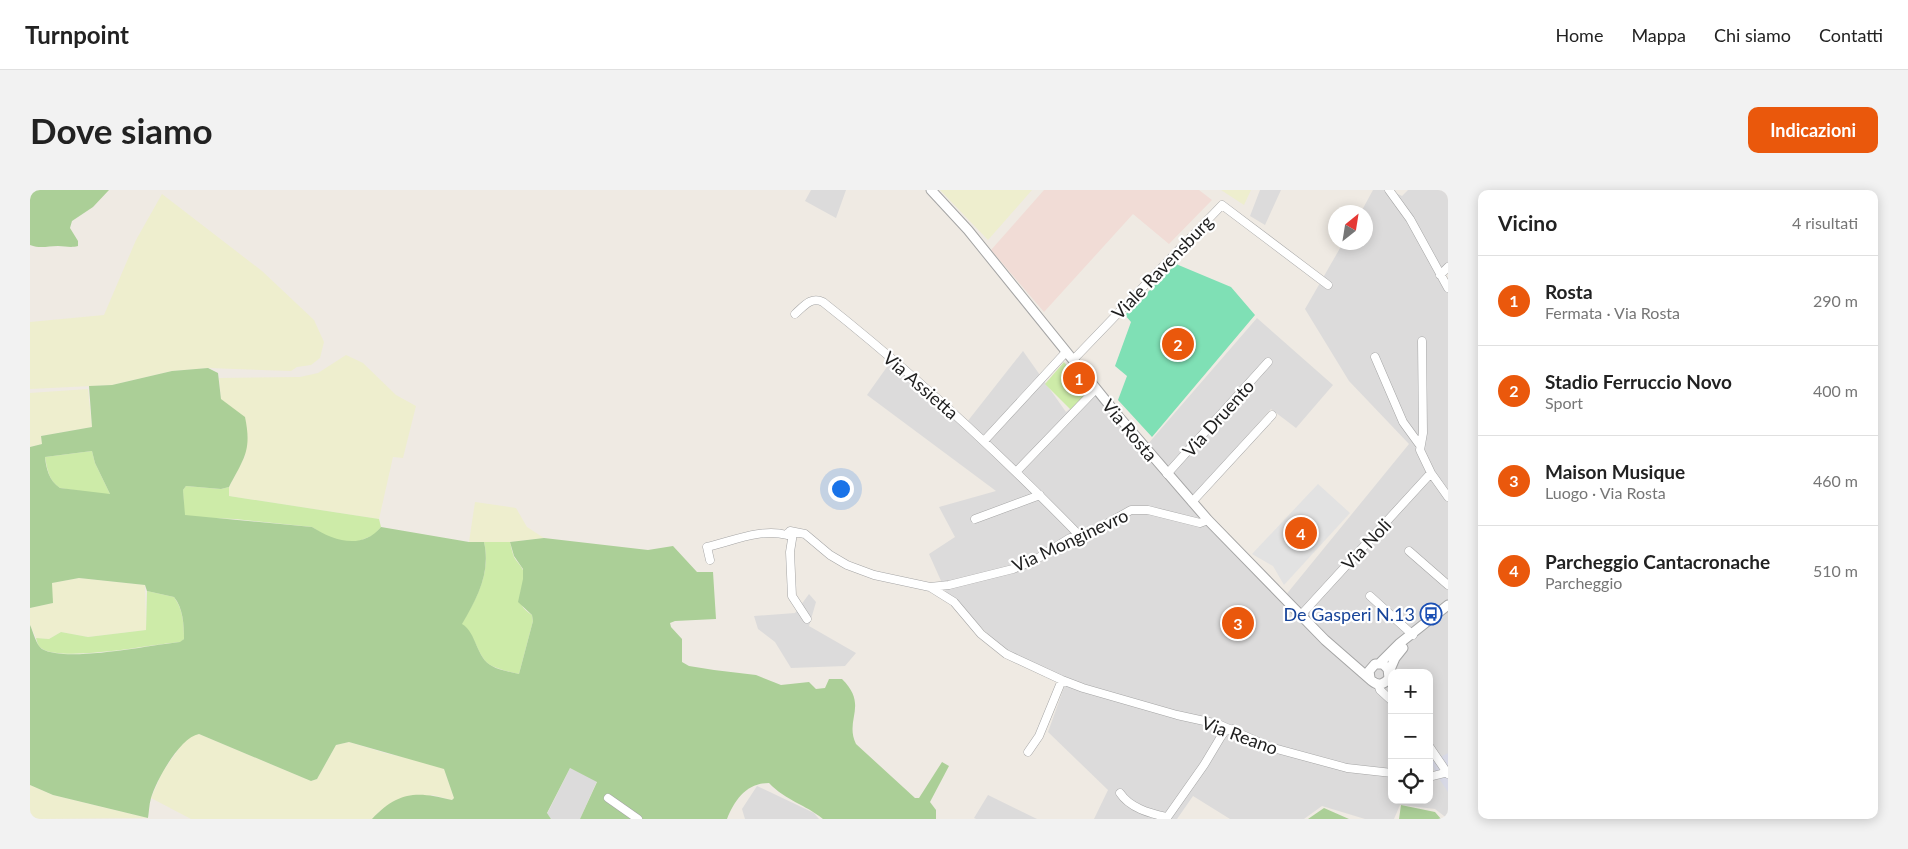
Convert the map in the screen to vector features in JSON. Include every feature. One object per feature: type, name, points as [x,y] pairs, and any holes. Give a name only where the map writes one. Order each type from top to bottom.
[{"type":"street","name":"Via Rosta","points":[[931,190],[968,230],[1096,389],[1208,520],[1300,616],[1344,658],[1370,678]]},
{"type":"street","points":[[1390,190],[1410,219],[1448,288]]},
{"type":"street","name":"Viale Ravensburg","points":[[1073,360],[1222,205],[1328,285]]},
{"type":"street","points":[[1440,275],[1448,267]]},
{"type":"street","name":"Via Assietta","points":[[795,314],[811,300],[817,299],[823,302],[921,384],[1017,471],[1079,536]]},
{"type":"street","points":[[1419,444],[1423,433],[1422,341]]},
{"type":"street","points":[[984,441],[1066,352]]},
{"type":"street","points":[[1375,357],[1403,422],[1419,444],[1431,473],[1448,497]]},
{"type":"street","name":"Via Druento","points":[[1167,474],[1268,362]]},
{"type":"street","points":[[1017,471],[1096,389]]},
{"type":"street","points":[[1192,502],[1272,415]]},
{"type":"street","name":"Via Noli","points":[[1300,616],[1431,473]]},
{"type":"street","points":[[975,519],[1040,495]]},
{"type":"street","name":"Via Monginevro","points":[[930,587],[949,585],[1012,569],[1035,560],[1079,536],[1092,532],[1125,513],[1137,509],[1200,523],[1208,520]]},
{"type":"street","name":"Via Reano","points":[[710,560],[707,547],[757,533],[776,532],[787,535],[793,532],[805,534],[830,555],[847,565],[874,575],[930,587],[954,602],[981,634],[1006,654],[1062,680],[1083,688],[1234,729],[1270,747],[1347,768],[1388,773]]},
{"type":"street","points":[[793,532],[790,552],[792,596],[807,619]]},
{"type":"street","points":[[1409,551],[1448,586]]},
{"type":"street","points":[[1370,596],[1412,636]]},
{"type":"street","points":[[1388,697],[1380,690],[1378,684],[1370,678],[1370,668],[1380,664],[1400,643],[1412,636],[1448,605]]},
{"type":"street","points":[[1390,669],[1395,658],[1412,636]]},
{"type":"street","name":"Via Rosta","points":[[1344,658],[1370,668]]},
{"type":"street","points":[[1380,664],[1386,666],[1388,670]]},
{"type":"street","points":[[1378,684],[1387,681],[1388,676]]},
{"type":"street","points":[[1028,752],[1039,736],[1062,680]]},
{"type":"street","points":[[1120,793],[1126,801],[1136,807],[1166,818],[1204,765],[1225,731],[1234,729]]},
{"type":"street","points":[[1433,751],[1447,771]]},
{"type":"street","points":[[1447,771],[1448,756]]},
{"type":"street","points":[[1433,777],[1447,771]]},
{"type":"street","points":[[608,798],[638,819]]},
{"type":"shaded area","points":[[811,190],[846,190],[836,218],[805,201]]},
{"type":"shaded area","points":[[1044,190],[1199,190],[1212,200],[1169,244],[1133,214],[1044,312],[991,250]]},
{"type":"shaded area","points":[[1260,190],[1281,190],[1265,225],[1250,216]]},
{"type":"shaded area","points":[[1373,190],[1390,190],[1402,196],[1408,190],[1448,190],[1448,262],[1442,271],[1448,281],[1448,819],[1435,809],[1400,805],[1394,819],[1365,819],[1322,806],[1304,819],[1230,819],[1193,796],[1177,819],[1094,819],[1108,790],[1048,732],[1067,679],[1003,649],[946,592],[929,554],[955,537],[939,507],[996,491],[867,395],[894,357],[967,422],[1023,351],[1066,412],[1091,391],[1147,445],[1257,318],[1333,385],[1296,428],[1271,409],[1193,496],[1221,530],[1285,596],[1409,444],[1349,381],[1305,309],[1339,250],[1373,250],[1373,205],[1365,205]]},
{"type":"shaded area","points":[[1318,484],[1350,513],[1284,585],[1273,566],[1252,554]]},
{"type":"shaded area","points":[[809,594],[816,602],[809,626],[856,653],[845,666],[791,668],[775,642],[758,629],[754,616],[795,613]]},
{"type":"shaded area","points":[[1448,753],[1448,792],[1436,774],[1433,761]]},
{"type":"shaded area","points":[[570,768],[597,781],[580,819],[551,819],[547,814]]},
{"type":"shaded area","points":[[757,786],[814,813],[819,819],[745,819],[742,809]]},
{"type":"shaded area","points":[[988,795],[1037,819],[974,818]]},
{"type":"green space","points":[[30,190],[109,190],[93,207],[72,221],[70,228],[78,241],[78,246],[41,247],[30,245]]},
{"type":"green space","points":[[940,190],[1032,190],[988,240]]},
{"type":"green space","points":[[1221,190],[1251,190],[1244,205]]},
{"type":"green space","points":[[162,194],[262,271],[314,320],[324,342],[320,358],[311,365],[297,367],[291,371],[208,368],[172,371],[112,385],[30,389],[30,322],[104,315],[136,240]]},
{"type":"green space","points":[[1176,264],[1231,287],[1255,315],[1152,437],[1118,400],[1127,376],[1115,366],[1131,322],[1125,315]]},
{"type":"green space","points":[[346,355],[363,363],[396,395],[416,406],[403,458],[393,457],[379,519],[229,496],[229,487],[245,456],[225,403],[221,399],[219,378],[300,377],[318,373]]},
{"type":"green space","points":[[1064,362],[1089,392],[1071,410],[1045,384]]},
{"type":"green space","points":[[208,368],[218,373],[221,399],[245,417],[248,438],[245,454],[229,487],[221,489],[186,486],[183,490],[185,515],[312,527],[329,536],[348,541],[365,539],[381,527],[469,542],[484,542],[486,564],[484,575],[473,605],[462,624],[471,633],[479,652],[487,662],[498,669],[519,674],[533,621],[532,615],[518,602],[523,569],[514,556],[510,542],[544,538],[648,550],[673,546],[697,572],[713,572],[716,619],[675,621],[670,623],[671,627],[682,639],[682,662],[689,666],[756,675],[781,685],[809,682],[816,689],[825,688],[829,679],[842,679],[854,697],[853,735],[856,744],[915,798],[919,798],[942,762],[949,766],[930,802],[936,810],[936,819],[823,819],[782,794],[769,783],[748,789],[738,799],[727,819],[580,819],[597,782],[570,768],[547,813],[551,819],[372,819],[381,810],[400,798],[428,795],[452,800],[454,798],[444,769],[349,742],[336,745],[317,779],[311,781],[199,734],[184,743],[163,771],[151,798],[148,818],[53,795],[30,785],[30,625],[40,647],[54,653],[88,654],[109,652],[180,642],[184,639],[181,611],[177,601],[174,597],[147,591],[145,585],[79,578],[52,583],[53,603],[30,608],[30,447],[42,444],[41,436],[92,427],[89,386],[112,385],[172,371]],"holes":[[[92,451],[95,463],[110,494],[60,488],[47,470],[45,457]]]},
{"type":"green space","points":[[88,389],[92,427],[41,436],[42,444],[30,447],[30,393]]},
{"type":"green space","points":[[92,451],[95,463],[110,494],[60,488],[53,482],[45,457]]},
{"type":"green space","points":[[186,486],[221,489],[229,487],[229,496],[379,519],[381,527],[374,535],[359,541],[342,541],[329,538],[312,527],[235,519],[189,517],[184,515],[183,490]]},
{"type":"green space","points":[[475,502],[516,508],[527,527],[544,538],[510,542],[469,542]]},
{"type":"green space","points":[[484,542],[510,542],[514,557],[523,570],[524,576],[520,599],[521,604],[532,615],[533,621],[519,674],[498,669],[487,662],[479,652],[470,634],[461,625],[477,595],[484,575],[486,553]]},
{"type":"green space","points":[[79,578],[145,585],[146,630],[88,637],[61,632],[49,639],[36,638],[30,625],[30,608],[52,603],[51,583]]},
{"type":"green space","points":[[147,591],[174,597],[179,607],[184,628],[184,639],[181,642],[67,654],[52,652],[38,645],[36,638],[49,639],[61,632],[88,637],[146,630]]},
{"type":"green space","points":[[199,734],[311,781],[317,779],[336,745],[349,742],[385,753],[441,766],[444,769],[454,798],[452,800],[432,795],[381,810],[372,819],[191,819],[151,798],[162,773],[182,744],[192,735]]},
{"type":"green space","points":[[30,785],[53,795],[148,818],[30,819]]},
{"type":"green space","points":[[1401,805],[1435,812],[1441,819],[1399,819]]},
{"type":"green space","points":[[1324,808],[1349,819],[1308,819]]},
{"type":"place","name":"Stadio Ferruccio Novo","points":[[1178,344]]},
{"type":"place","name":"Rosta","points":[[1079,378]]},
{"type":"place","name":"Parcheggio Cantacronache","points":[[1301,533]]},
{"type":"place","name":"De Gasperi N.13","points":[[1431,614]]},
{"type":"place","name":"Maison Musique","points":[[1238,623]]}]
